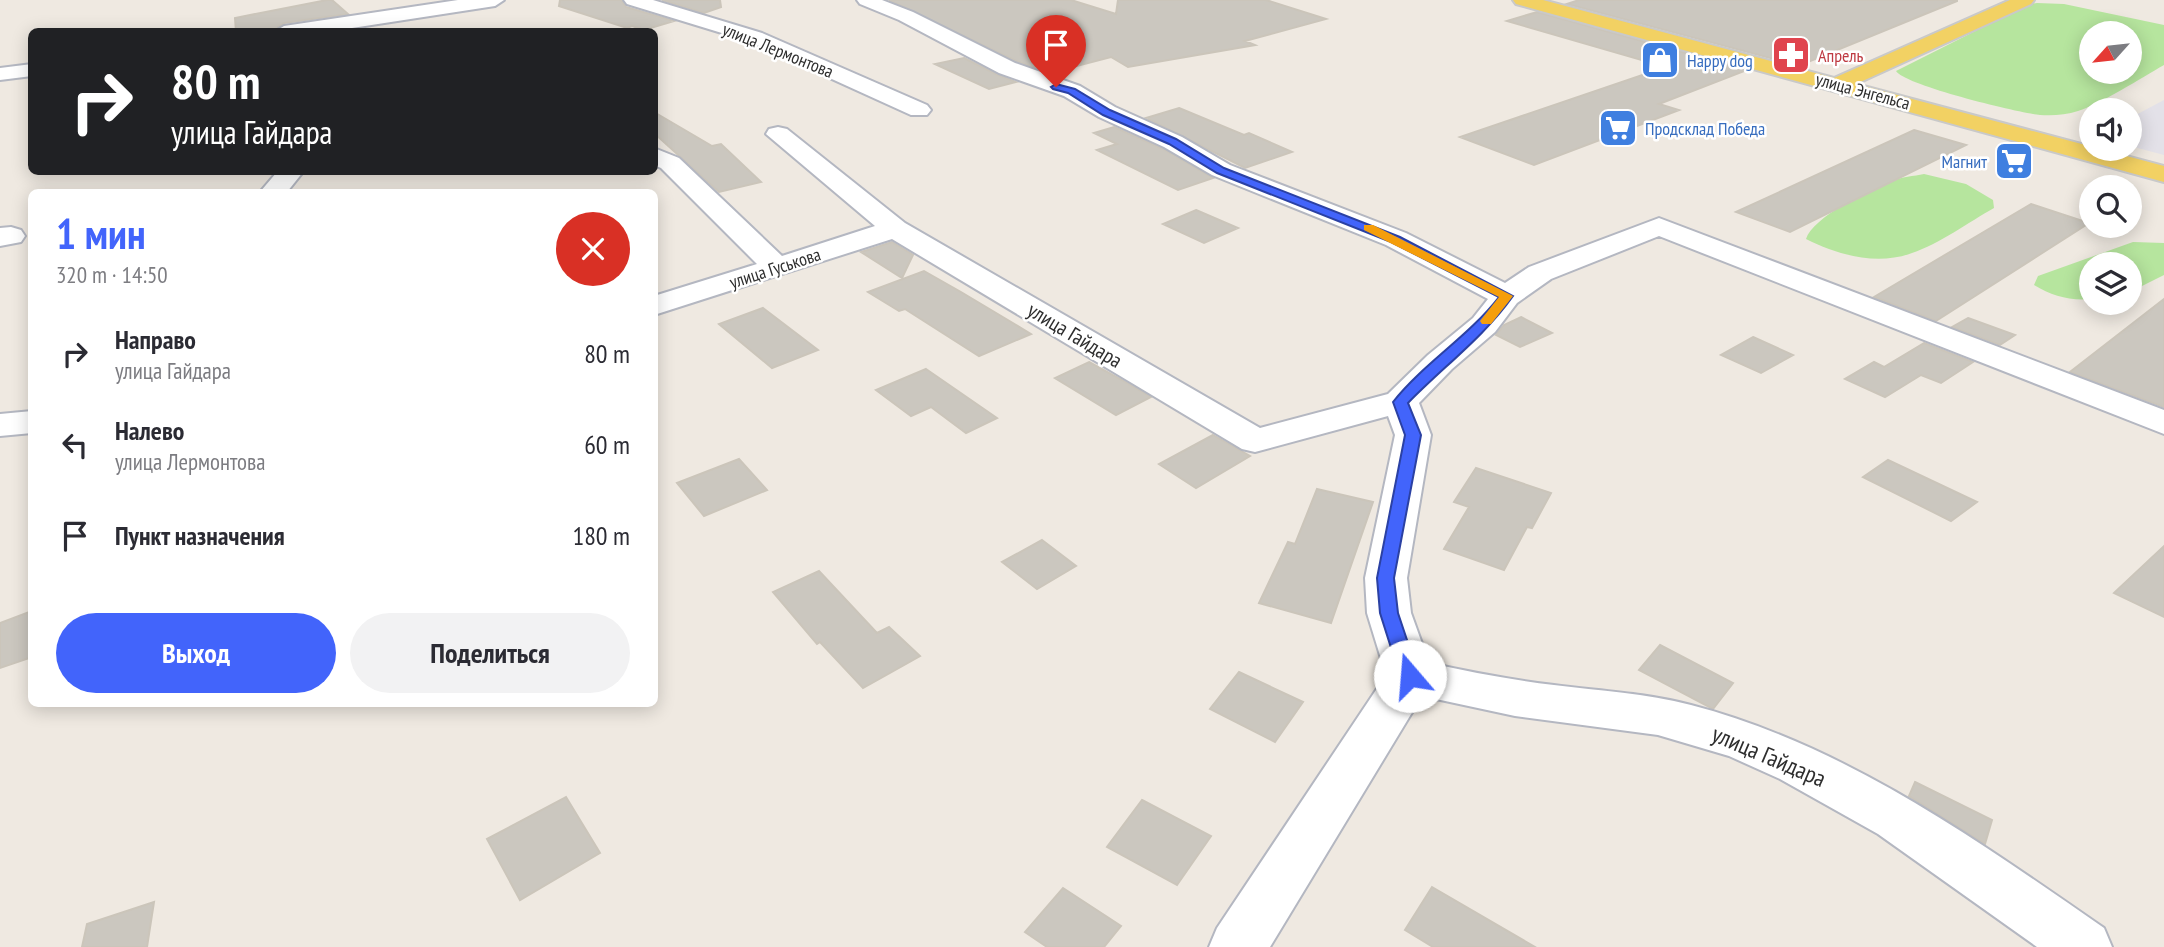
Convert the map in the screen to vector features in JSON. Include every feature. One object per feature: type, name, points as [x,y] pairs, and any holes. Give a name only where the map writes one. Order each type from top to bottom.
[{"type":"main road","name":"улица Энгельса","points":[[1521,0],[2164,174]]},
{"type":"main road","points":[[1838,84],[2025,0]]},
{"type":"street","points":[[369,0],[396,15]]},
{"type":"street","points":[[309,28],[495,0]]},
{"type":"street","name":"улица Лермонтова","points":[[633,0],[755,37],[919,110]]},
{"type":"street","points":[[866,0],[906,16],[1007,68],[1072,91],[1107,113],[1173,142],[1221,170],[1396,239],[1507,296]]},
{"type":"street","points":[[0,74],[28,70]]},
{"type":"street","name":"улица Гайдара","points":[[778,134],[895,229],[1255,441],[1401,402]]},
{"type":"street","points":[[658,157],[670,163],[777,267]]},
{"type":"street","points":[[276,189],[287,175]]},
{"type":"street","points":[[1238,947],[1410,676],[1389,613],[1385,578],[1413,435],[1401,402],[1440,362],[1484,325],[1507,296],[1540,273],[1659,226],[2164,423]]},
{"type":"street","name":"улица Гуськова","points":[[658,305],[895,229]]},
{"type":"street","points":[[0,425],[28,422]]},
{"type":"street","name":"улица Гайдара","points":[[1410,676],[1482,693],[1624,711],[1692,724],[1780,756],[1875,804],[1965,863],[2083,947]]},
{"type":"shaded area","points":[[2164,100],[2164,155],[2142,149],[2142,112]]},
{"type":"green space","points":[[2029,4],[2064,4],[2164,25],[2164,65],[2142,78],[2142,21],[2079,21],[2079,84],[2131,84],[2107,98],[2079,98],[2079,110],[2069,113],[2040,115],[1987,104],[1919,83],[1896,71]]},
{"type":"green space","points":[[1924,174],[1966,184],[1993,200],[1994,208],[1933,244],[1899,257],[1858,257],[1831,250],[1806,239],[1830,213],[1857,198],[1882,185]]},
{"type":"green space","points":[[2133,242],[2164,243],[2164,275],[2142,286],[2142,252],[2105,252]]},
{"type":"green space","points":[[2079,261],[2079,299],[2061,297],[2034,285],[2038,276]]},
{"type":"building","points":[[327,0],[332,0],[348,14],[284,23],[277,28],[236,28],[235,18]]},
{"type":"building","points":[[560,0],[621,0],[626,7],[674,21],[651,28],[627,28],[559,6]]},
{"type":"building","points":[[662,0],[720,0],[721,7],[704,13]]},
{"type":"building","points":[[889,0],[1071,0],[1116,14],[1118,0],[1266,0],[1326,19],[1245,41],[1255,45],[1128,67],[1111,57],[1050,73],[1016,61]]},
{"type":"building","points":[[1579,0],[1957,1],[1808,62],[1784,56],[1774,59],[1567,4]]},
{"type":"building","points":[[1537,12],[1747,70],[1659,104],[1679,110],[1534,165],[1460,137],[1666,67],[1507,21]]},
{"type":"building","points":[[964,58],[1016,82],[989,89],[935,64]]},
{"type":"building","points":[[1179,108],[1244,135],[1249,133],[1292,152],[1245,168],[1146,118]]},
{"type":"building","points":[[658,114],[712,146],[721,144],[761,182],[719,192],[658,137]]},
{"type":"building","points":[[1114,127],[1163,149],[1213,178],[1178,190],[1097,150],[1117,144],[1094,133]]},
{"type":"building","points":[[1914,130],[1966,145],[1790,232],[1736,212]]},
{"type":"building","points":[[2031,204],[2079,220],[2079,229],[1936,321],[1874,297]]},
{"type":"building","points":[[1196,210],[1238,228],[1204,243],[1163,224]]},
{"type":"building","points":[[892,242],[913,255],[902,278],[861,252]]},
{"type":"building","points":[[924,271],[1031,334],[979,356],[905,309],[899,311],[868,292]]},
{"type":"building","points":[[2164,299],[2164,407],[2070,372]]},
{"type":"building","points":[[763,308],[818,350],[772,368],[719,324]]},
{"type":"building","points":[[1521,317],[1552,333],[1520,347],[1496,335],[1504,325]]},
{"type":"building","points":[[1968,318],[2015,335],[2000,345],[1952,327]]},
{"type":"building","points":[[1753,337],[1793,355],[1761,373],[1721,355]]},
{"type":"building","points":[[1924,343],[1973,362],[1941,383],[1921,375],[1885,397],[1845,379],[1874,362],[1884,367]]},
{"type":"building","points":[[1089,362],[1151,397],[1116,415],[1055,378]]},
{"type":"building","points":[[926,369],[997,418],[966,433],[931,407],[911,416],[876,390]]},
{"type":"building","points":[[1213,435],[1250,456],[1196,488],[1159,464]]},
{"type":"building","points":[[739,459],[767,490],[704,516],[677,483]]},
{"type":"building","points":[[1888,460],[1977,502],[1951,521],[1863,477]]},
{"type":"building","points":[[1476,468],[1551,493],[1532,528],[1527,527],[1504,570],[1444,549],[1469,507],[1454,502]]},
{"type":"building","points":[[1317,489],[1373,502],[1331,623],[1259,603],[1288,542],[1295,544]]},
{"type":"building","points":[[1042,540],[1076,566],[1037,589],[1002,562]]},
{"type":"building","points":[[2164,546],[2164,617],[2114,593]]},
{"type":"building","points":[[819,571],[877,633],[889,627],[920,656],[863,688],[820,642],[817,644],[773,592]]},
{"type":"building","points":[[28,612],[28,658],[0,668],[0,623]]},
{"type":"building","points":[[1660,645],[1733,683],[1713,709],[1639,670]]},
{"type":"building","points":[[1239,672],[1303,702],[1275,742],[1210,709]]},
{"type":"building","points":[[1915,782],[1992,820],[1985,844],[1909,796]]},
{"type":"building","points":[[566,797],[600,853],[520,900],[487,839]]},
{"type":"building","points":[[1142,800],[1211,836],[1177,885],[1107,847]]},
{"type":"building","points":[[1432,887],[1535,947],[1433,947],[1405,930]]},
{"type":"building","points":[[1063,888],[1121,926],[1104,947],[1047,947],[1025,932]]},
{"type":"building","points":[[154,902],[147,947],[82,947],[87,924]]},
{"type":"slow traffic","points":[[1369,228],[1507,296],[1487,321]]},
{"type":"place","name":"Апрель","points":[[1791,55]]},
{"type":"place","name":"Happy dog","points":[[1660,60]]},
{"type":"place","name":"Продсклад Победа","points":[[1618,128]]},
{"type":"place","name":"Магнит","points":[[2014,161]]},
{"type":"route","points":[[1056,87],[1072,91],[1107,113],[1173,142],[1221,170],[1396,239],[1507,296],[1484,325],[1440,362],[1401,402],[1413,435],[1395,540],[1385,578],[1389,613],[1410,676]]}]
